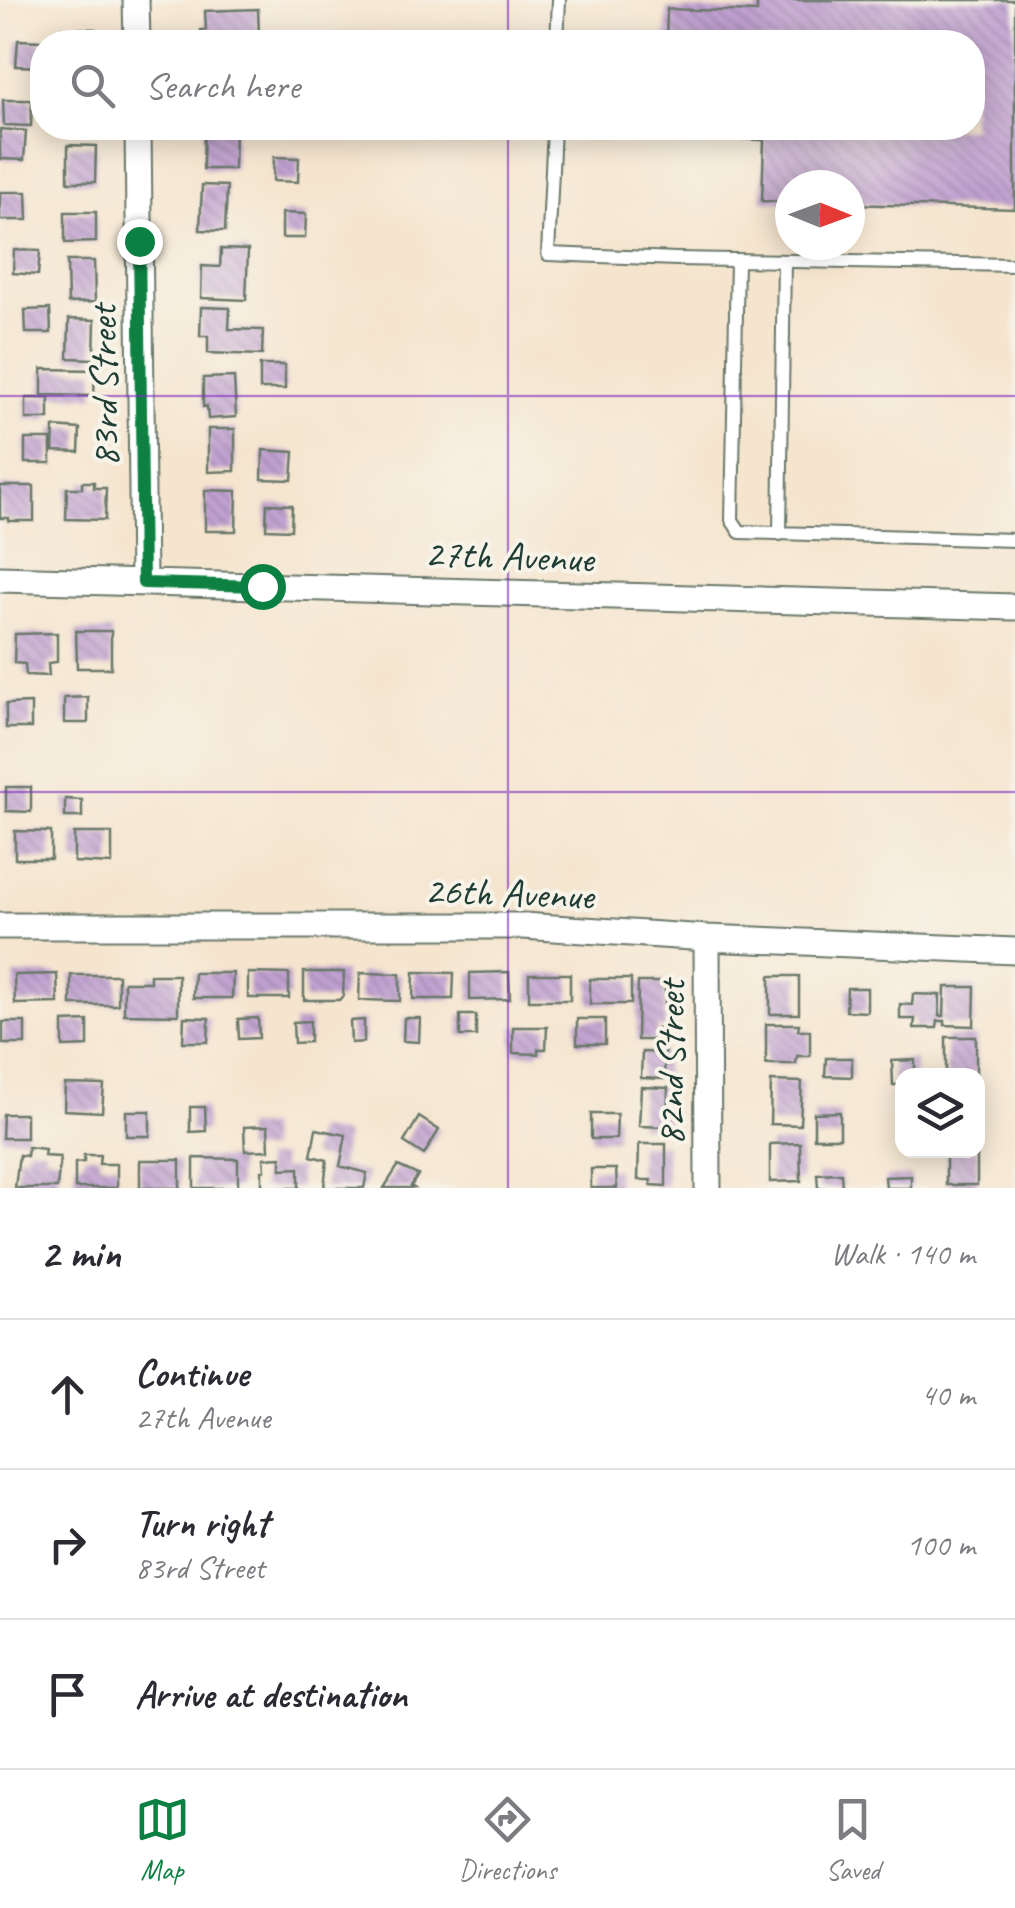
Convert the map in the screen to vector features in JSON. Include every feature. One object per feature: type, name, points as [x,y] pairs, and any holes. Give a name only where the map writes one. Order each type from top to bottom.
[{"type":"street","points":[[136,0],[137,30]]},
{"type":"street","name":"83rd Street","points":[[138,140],[143,583]]},
{"type":"street","name":"27th Avenue","points":[[0,579],[1015,607]]},
{"type":"street","name":"26th Avenue","points":[[0,926],[524,926],[1015,952]]},
{"type":"street","name":"82nd Street","points":[[707,938],[708,1188]]},
{"type":"lane","points":[[558,30],[559,0]]},
{"type":"lane","points":[[553,140],[548,254],[1015,264]]},
{"type":"lane","points":[[736,260],[732,520],[740,532],[1015,540]]},
{"type":"lane","points":[[780,534],[784,261]]},
{"type":"building","points":[[757,0],[1015,0],[1015,209],[865,204],[865,170],[775,170],[775,201],[762,201],[764,140],[985,140],[985,30],[666,30],[667,9],[757,12]]},
{"type":"building","points":[[258,9],[259,30],[206,30],[205,11]]},
{"type":"building","points":[[18,40],[30,40],[30,67],[16,66]]},
{"type":"building","points":[[3,100],[30,100],[30,126],[4,125]]},
{"type":"building","points":[[0,129],[26,131],[24,160],[0,159]]},
{"type":"building","points":[[204,140],[235,140],[234,169],[203,169]]},
{"type":"building","points":[[68,145],[96,146],[95,182],[68,182]]},
{"type":"building","points":[[274,157],[299,158],[298,182],[273,181]]},
{"type":"building","points":[[202,185],[227,186],[225,231],[200,230]]},
{"type":"building","points":[[0,192],[27,192],[28,220],[0,220]]},
{"type":"building","points":[[65,212],[96,212],[96,242],[65,243]]},
{"type":"building","points":[[282,213],[306,214],[305,238],[282,238]]},
{"type":"building","points":[[221,249],[248,250],[246,300],[201,298],[202,266],[220,267]]},
{"type":"building","points":[[14,250],[40,251],[38,275],[13,273]]},
{"type":"building","points":[[67,261],[94,261],[95,302],[68,303]]},
{"type":"building","points":[[201,307],[230,308],[229,329],[263,330],[262,355],[208,353],[208,336],[200,336]]},
{"type":"building","points":[[50,309],[51,333],[26,333],[25,310]]},
{"type":"building","points":[[69,319],[95,320],[94,359],[68,358]]},
{"type":"building","points":[[260,365],[285,365],[285,389],[260,389]]},
{"type":"building","points":[[42,369],[95,370],[94,396],[42,395]]},
{"type":"building","points":[[234,377],[236,417],[208,419],[207,406],[203,407],[203,378]]},
{"type":"building","points":[[26,398],[49,398],[49,419],[26,419]]},
{"type":"building","points":[[54,427],[80,429],[79,452],[53,451]]},
{"type":"building","points":[[208,429],[235,429],[235,471],[208,472]]},
{"type":"building","points":[[25,439],[51,439],[51,463],[25,463]]},
{"type":"building","points":[[263,450],[294,452],[292,480],[262,479]]},
{"type":"building","points":[[82,482],[106,488],[105,520],[66,519],[67,488],[82,488]]},
{"type":"building","points":[[0,486],[34,486],[34,521],[0,518]]},
{"type":"building","points":[[205,490],[237,491],[236,531],[205,531]]},
{"type":"building","points":[[267,504],[292,505],[291,530],[266,529]]},
{"type":"building","points":[[76,631],[111,631],[111,668],[77,668]]},
{"type":"building","points":[[57,633],[57,662],[48,663],[49,676],[26,675],[25,664],[14,663],[15,634]]},
{"type":"building","points":[[88,697],[88,723],[64,723],[64,698]]},
{"type":"building","points":[[31,703],[31,728],[6,728],[6,704]]},
{"type":"building","points":[[6,787],[31,787],[31,812],[6,811]]},
{"type":"building","points":[[65,799],[82,800],[82,817],[65,817]]},
{"type":"building","points":[[15,831],[51,832],[51,859],[15,859]]},
{"type":"building","points":[[74,833],[112,833],[112,864],[74,862]]},
{"type":"building","points":[[304,972],[344,972],[343,996],[339,1000],[304,1000]]},
{"type":"building","points":[[414,972],[454,973],[453,999],[413,999]]},
{"type":"building","points":[[509,972],[510,999],[470,1000],[470,973]]},
{"type":"building","points":[[194,973],[233,973],[232,998],[193,998]]},
{"type":"building","points":[[248,973],[289,974],[289,998],[248,998]]},
{"type":"building","points":[[360,973],[400,974],[400,1001],[359,1000]]},
{"type":"building","points":[[57,974],[58,1003],[15,1004],[14,975]]},
{"type":"building","points":[[529,974],[570,974],[570,1000],[529,1000]]},
{"type":"building","points":[[71,975],[118,975],[118,1005],[71,1005]]},
{"type":"building","points":[[150,975],[178,975],[178,1015],[124,1014],[124,982],[150,982]]},
{"type":"building","points":[[770,976],[799,976],[799,1014],[770,1014]]},
{"type":"building","points":[[590,979],[631,979],[631,1004],[590,1004]]},
{"type":"building","points":[[638,982],[665,982],[665,1028],[657,1028],[657,1040],[637,1040]]},
{"type":"building","points":[[945,987],[975,987],[974,1026],[938,1021],[937,1028],[914,1028],[915,1019],[900,1019],[900,1004],[912,1005],[913,994],[940,995],[939,1016],[944,1016]]},
{"type":"building","points":[[847,988],[867,988],[867,1012],[846,1011]]},
{"type":"building","points":[[460,1015],[476,1015],[476,1036],[460,1036]]},
{"type":"building","points":[[184,1017],[209,1018],[208,1042],[183,1042]]},
{"type":"building","points":[[258,1018],[259,1038],[239,1039],[238,1019]]},
{"type":"building","points":[[404,1018],[420,1018],[419,1042],[403,1041]]},
{"type":"building","points":[[577,1019],[605,1019],[605,1044],[577,1044]]},
{"type":"building","points":[[364,1020],[364,1042],[351,1043],[350,1021]]},
{"type":"building","points":[[88,1021],[88,1046],[63,1047],[63,1022]]},
{"type":"building","points":[[310,1021],[310,1042],[294,1043],[293,1022]]},
{"type":"building","points":[[3,1022],[25,1022],[25,1044],[3,1044]]},
{"type":"building","points":[[766,1024],[799,1024],[798,1030],[810,1030],[810,1056],[797,1056],[796,1064],[766,1064]]},
{"type":"building","points":[[513,1027],[547,1027],[546,1049],[538,1049],[538,1054],[513,1053]]},
{"type":"building","points":[[946,1037],[976,1037],[976,1068],[946,1068]]},
{"type":"building","points":[[642,1052],[665,1053],[664,1079],[641,1078]]},
{"type":"building","points":[[826,1058],[852,1058],[852,1077],[825,1076]]},
{"type":"building","points":[[915,1060],[915,1068],[895,1068],[895,1085],[893,1085],[892,1061]]},
{"type":"building","points":[[771,1081],[802,1082],[800,1125],[770,1124]]},
{"type":"building","points":[[65,1084],[104,1085],[102,1112],[64,1110]]},
{"type":"building","points":[[641,1087],[668,1088],[667,1127],[639,1126]]},
{"type":"building","points":[[190,1107],[205,1107],[206,1131],[190,1132]]},
{"type":"building","points":[[126,1111],[150,1111],[150,1136],[126,1136]]},
{"type":"building","points":[[840,1112],[840,1138],[814,1138],[814,1113]]},
{"type":"building","points":[[3,1114],[26,1114],[26,1138],[2,1138]]},
{"type":"building","points":[[591,1114],[617,1114],[616,1139],[591,1139]]},
{"type":"building","points":[[419,1117],[439,1130],[424,1155],[404,1142]]},
{"type":"building","points":[[268,1126],[269,1150],[245,1151],[244,1127]]},
{"type":"building","points":[[316,1129],[346,1135],[340,1166],[367,1173],[364,1188],[324,1188],[327,1160],[311,1156]]},
{"type":"building","points":[[800,1143],[801,1181],[770,1182],[770,1144]]},
{"type":"building","points":[[639,1144],[666,1144],[666,1186],[638,1180]]},
{"type":"building","points":[[28,1147],[45,1149],[44,1156],[60,1157],[57,1188],[15,1188],[19,1155],[27,1156]]},
{"type":"building","points":[[84,1155],[100,1155],[99,1164],[117,1164],[117,1188],[75,1188],[75,1163],[84,1162]]},
{"type":"building","points":[[281,1157],[281,1169],[299,1168],[299,1188],[262,1188],[264,1158]]},
{"type":"building","points":[[194,1158],[238,1159],[238,1188],[194,1188]]},
{"type":"building","points":[[946,1158],[977,1158],[977,1185],[946,1185]]},
{"type":"building","points":[[140,1160],[180,1160],[180,1188],[140,1188]]},
{"type":"building","points":[[398,1166],[418,1175],[411,1186],[414,1188],[384,1188]]},
{"type":"building","points":[[591,1169],[616,1169],[617,1188],[591,1188]]},
{"type":"building","points":[[841,1173],[842,1188],[818,1188],[817,1174]]},
{"type":"building","points":[[911,1176],[911,1188],[886,1188],[885,1177]]},
{"type":"route","points":[[139,241],[143,583],[262,586]]}]
